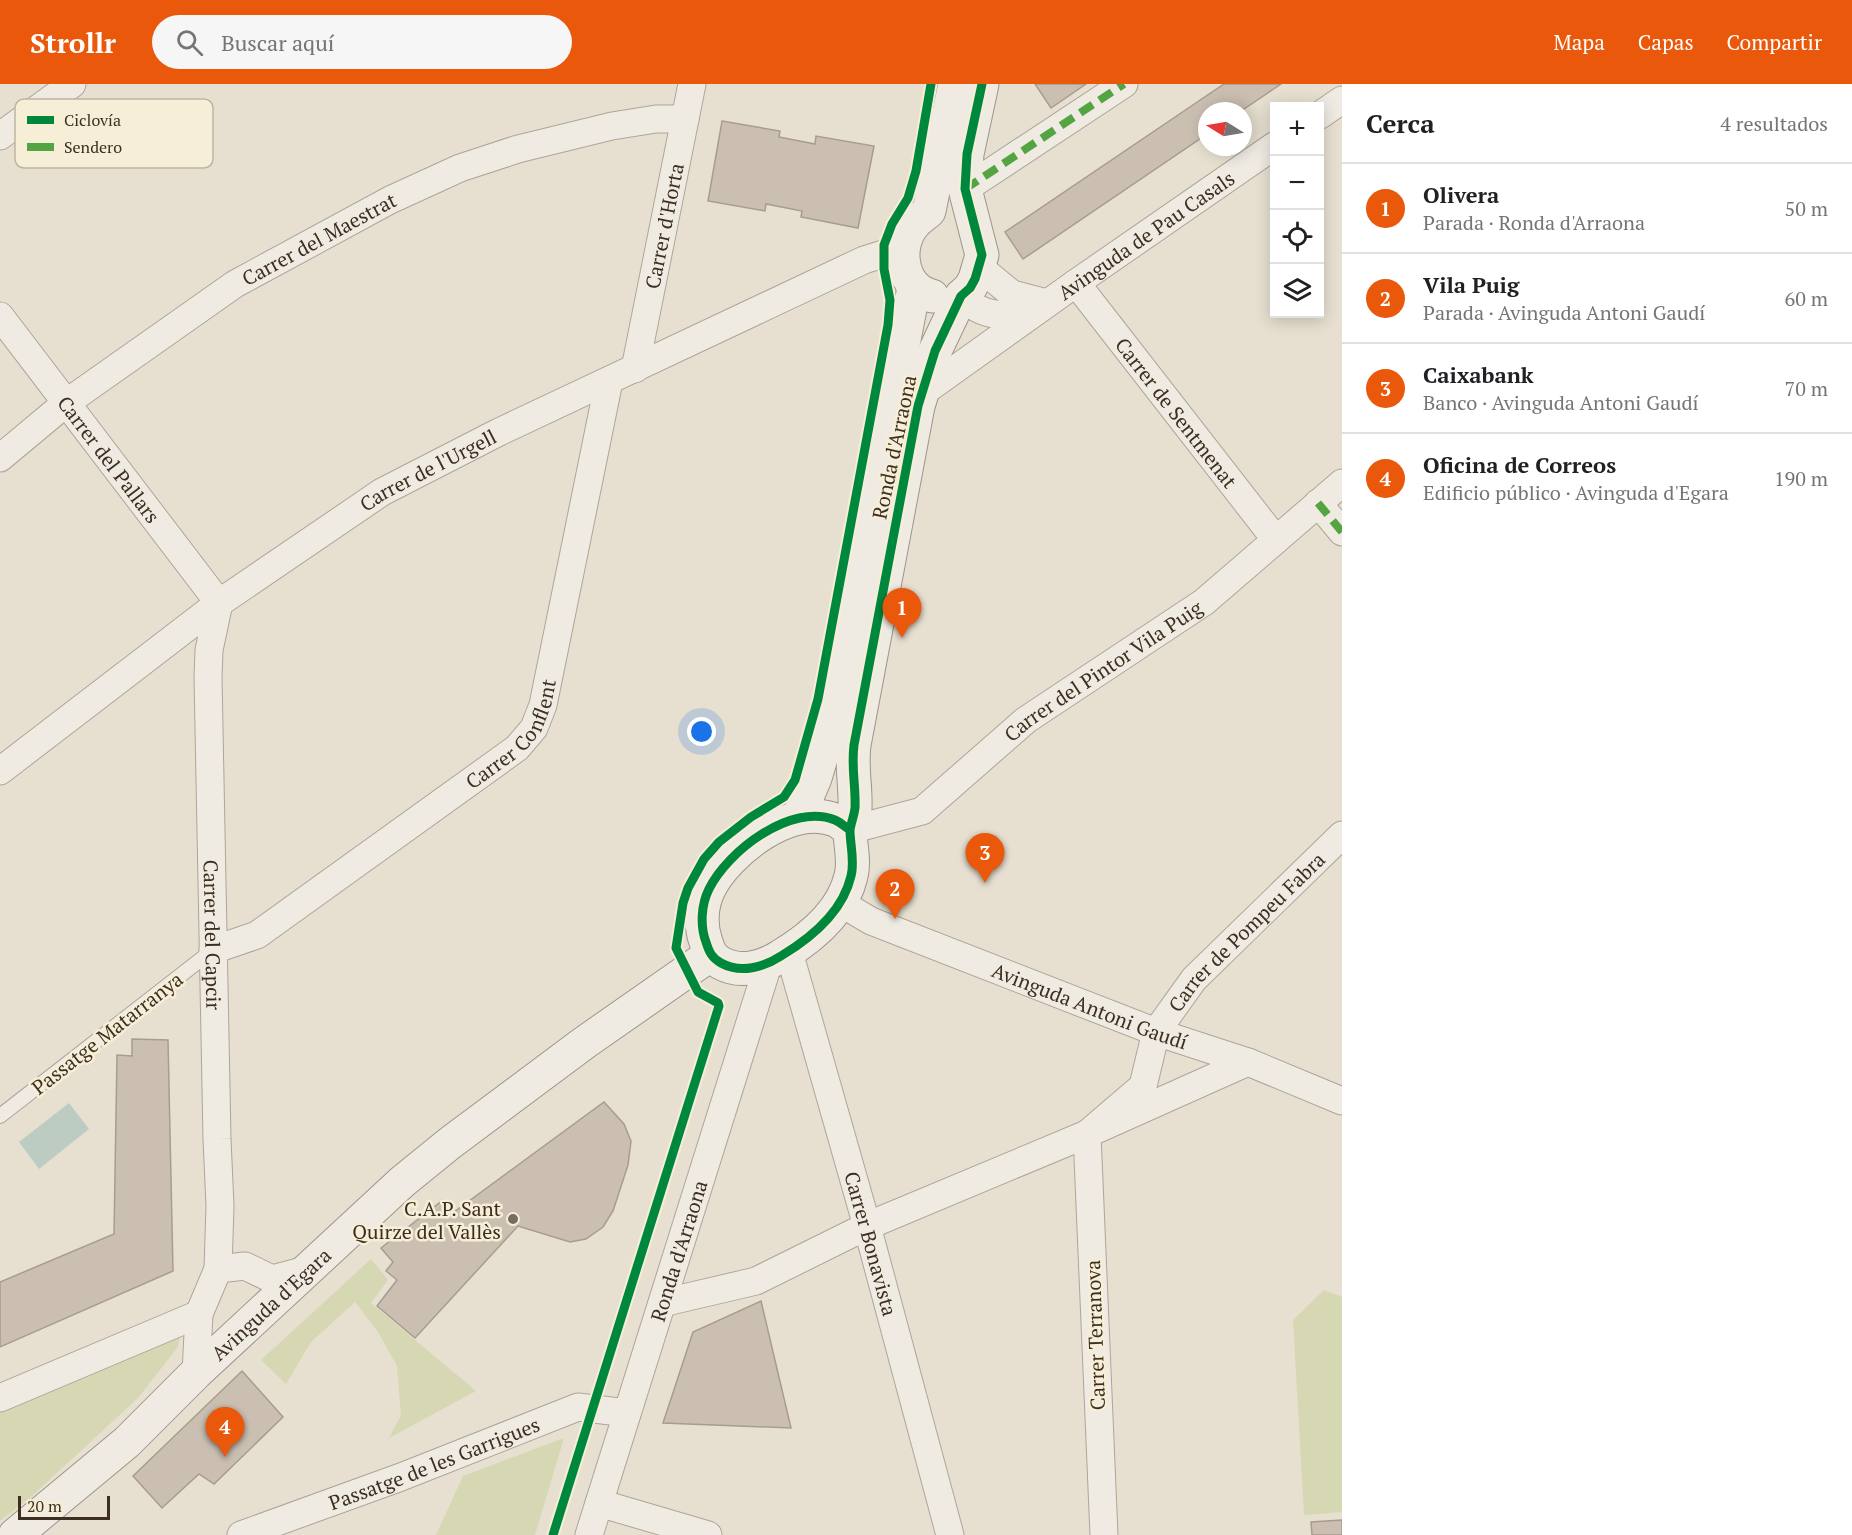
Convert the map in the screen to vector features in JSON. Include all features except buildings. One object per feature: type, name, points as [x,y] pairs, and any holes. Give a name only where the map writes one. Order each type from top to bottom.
[{"type":"street","points":[[51,99],[72,84]]},
{"type":"street","name":"Carrer d'Horta","points":[[635,369],[692,84]]},
{"type":"street","points":[[954,84],[929,211],[914,224],[906,239],[902,257],[907,274],[914,288],[926,294],[939,297],[961,296],[973,309],[997,315],[1020,313],[1047,303]]},
{"type":"street","points":[[982,84],[967,154],[964,189],[980,242],[982,255],[979,267],[1012,294],[1047,303]]},
{"type":"street","points":[[964,189],[1124,84]]},
{"type":"street","points":[[1324,112],[1342,100]]},
{"type":"street","name":"Carrer del Maestrat","points":[[0,458],[66,403],[235,284],[330,231],[443,176],[518,149],[656,119],[685,119]]},
{"type":"street","points":[[0,136],[15,125]]},
{"type":"street","name":"Avinguda de Pau Casals","points":[[1047,303],[1270,149]]},
{"type":"street","points":[[929,211],[959,217],[974,226]]},
{"type":"street","name":"Carrer de l'Urgell","points":[[0,771],[219,603],[382,492],[499,432],[864,260],[883,254],[902,257]]},
{"type":"street","name":"Ronda d'Arraona","points":[[850,830],[855,809],[852,763],[854,745],[918,406],[935,351],[961,296],[970,288],[979,267]]},
{"type":"street","name":"Carrer de Sentmenat","points":[[1076,283],[1276,540]]},
{"type":"street","name":"Ronda d'Arraona","points":[[798,818],[815,778],[827,738],[914,288]]},
{"type":"street","points":[[922,393],[1047,303]]},
{"type":"street","name":"Carrer del Pallars","points":[[0,316],[219,603]]},
{"type":"street","name":"Carrer Conflent","points":[[213,950],[257,935],[517,748],[534,728],[543,705],[609,381]]},
{"type":"street","name":"Carrer del Pintor Vila Puig","points":[[850,830],[922,810],[1026,720],[1204,602],[1342,483]]},
{"type":"street","points":[[1318,503],[1342,532]]},
{"type":"street","name":"Carrer del Capcir","points":[[218,1269],[220,1206],[208,677],[209,650],[219,603]]},
{"type":"street","points":[[815,817],[834,820],[850,830],[853,852],[851,876],[839,902],[821,926],[778,958],[745,969],[723,964],[710,954],[703,935],[702,910],[709,889],[726,864],[749,843],[773,827],[798,818],[815,817]]},
{"type":"street","name":"Carrer de Pompeu Fabra","points":[[1156,1032],[1194,979],[1342,835]]},
{"type":"street","name":"Avinguda Antoni Gaudí","points":[[839,902],[871,921],[1156,1032],[1248,1062],[1342,1101]]},
{"type":"street","name":"Avinguda d'Egara","points":[[15,1535],[127,1442],[196,1373],[402,1182],[450,1143],[653,993],[701,963],[710,954]]},
{"type":"street","name":"Ronda d'Arraona","points":[[589,1535],[662,1303],[778,958]]},
{"type":"street","name":"Carrer Bonavista","points":[[778,958],[867,1226],[950,1535]]},
{"type":"street","points":[[1087,1134],[1143,1086],[1156,1032]]},
{"type":"street","points":[[662,1303],[756,1281],[867,1226],[1087,1134],[1248,1062]]},
{"type":"street","name":"Carrer Terranova","points":[[1087,1134],[1104,1535]]},
{"type":"street","points":[[196,1373],[199,1314],[218,1269],[245,1266],[272,1279],[306,1270]]},
{"type":"street","points":[[0,1398],[199,1314]]},
{"type":"street","name":"Passatge de les Garrigues","points":[[242,1535],[401,1477],[578,1407],[627,1413]]},
{"type":"street","points":[[599,1503],[708,1535]]},
{"type":"lane","name":"Passatge Matarranya","points":[[0,1116],[213,950]]},
{"type":"green space","points":[[371,1259],[388,1280],[371,1303],[476,1391],[389,1438],[401,1415],[397,1366],[378,1332],[355,1302],[311,1342],[286,1384],[261,1360]]},
{"type":"green space","points":[[1324,1290],[1342,1297],[1342,1512],[1304,1515],[1293,1320]]},
{"type":"green space","points":[[170,1334],[180,1338],[178,1347],[138,1398],[32,1496],[0,1521],[0,1410]]},
{"type":"green space","points":[[564,1438],[535,1535],[436,1535],[463,1476]]},
{"type":"shaded area","points":[[69,1103],[89,1129],[39,1169],[19,1142]]},
{"type":"marked path","points":[[965,189],[1124,84]]},
{"type":"marked path","points":[[1318,503],[1342,532]]},
{"type":"cycle path","points":[[553,1535],[719,1006],[718,1003],[698,992],[676,948],[683,903],[688,888],[704,859],[719,842],[751,817],[784,797],[795,780],[818,699],[888,325],[890,300],[884,269],[884,245],[892,224],[908,198],[916,171],[931,84]]},
{"type":"cycle path","points":[[850,830],[835,820],[818,816],[799,818],[781,824],[745,846],[718,875],[706,895],[702,922],[708,949],[713,957],[721,963],[744,969],[774,960],[814,932],[833,912],[847,889],[852,870],[850,830],[855,808],[854,745],[918,406],[935,351],[961,296],[970,288],[975,279],[982,255],[965,189],[967,154],[982,84]]},
{"type":"place","name":"Olivera","points":[[902,638]]},
{"type":"place","name":"Caixabank","points":[[985,883]]},
{"type":"place","name":"Vila Puig","points":[[895,919]]},
{"type":"place","name":"C.A.P. Sant Quirze del Vallès","points":[[513,1219]]},
{"type":"place","name":"Oficina de Correos","points":[[225,1457]]}]
